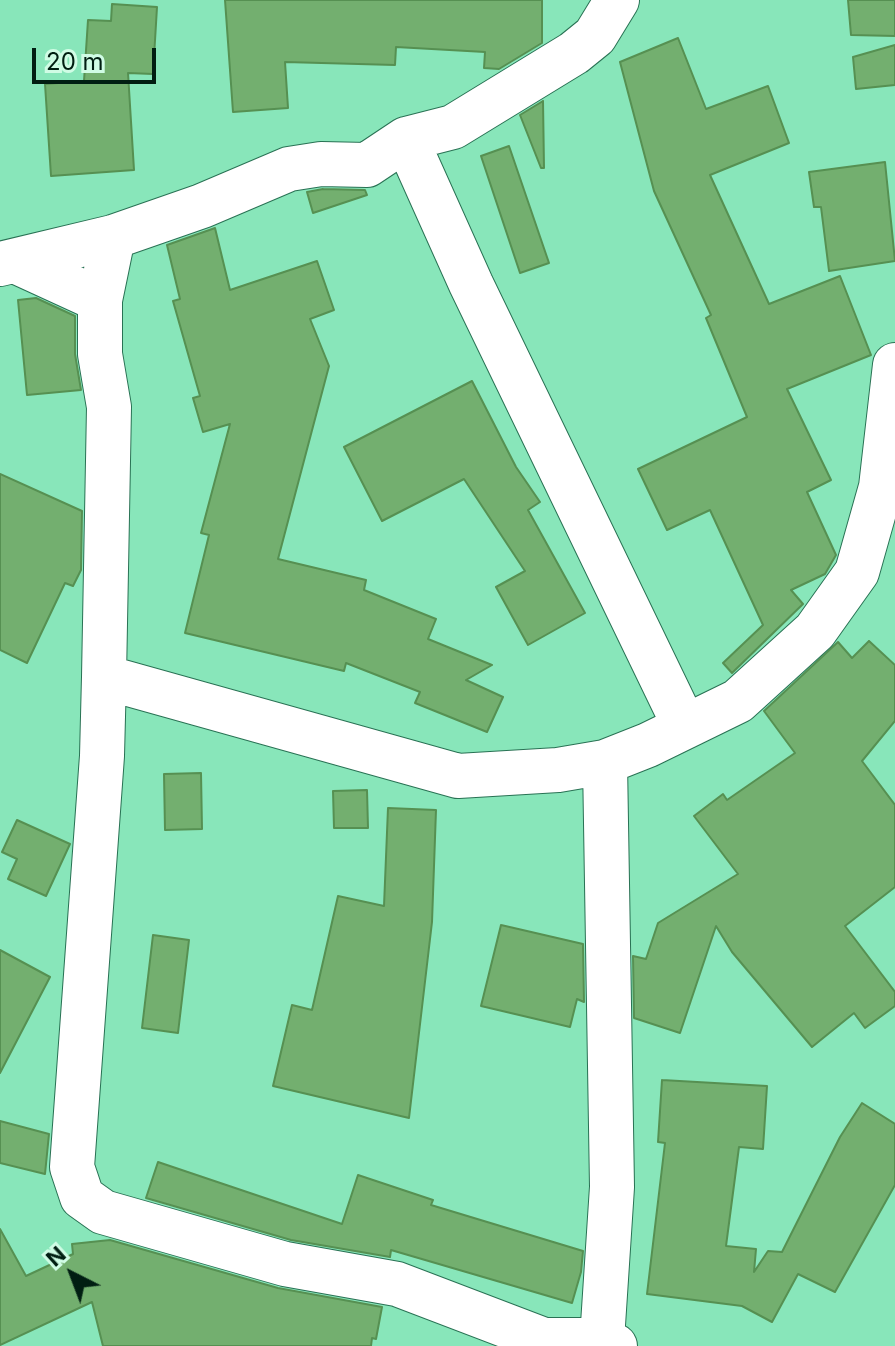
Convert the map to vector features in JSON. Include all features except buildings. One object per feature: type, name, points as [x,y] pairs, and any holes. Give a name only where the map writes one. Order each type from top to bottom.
[{"type":"street","points":[[7,263],[113,237],[202,206],[289,169],[321,164],[367,165],[406,139],[453,127],[574,53],[595,36],[611,15],[617,0]]},
{"type":"street","points":[[406,139],[471,284],[685,727]]},
{"type":"street","points":[[113,237],[100,300],[100,354],[109,407],[102,756],[72,1167],[82,1197],[103,1212],[285,1264],[397,1284],[544,1340],[609,1343],[612,1187],[605,762]]},
{"type":"street","points":[[7,263],[100,300]]},
{"type":"street","points":[[104,677],[458,776],[558,770],[605,762],[738,701],[815,631],[857,572],[888,500],[895,365]]}]
